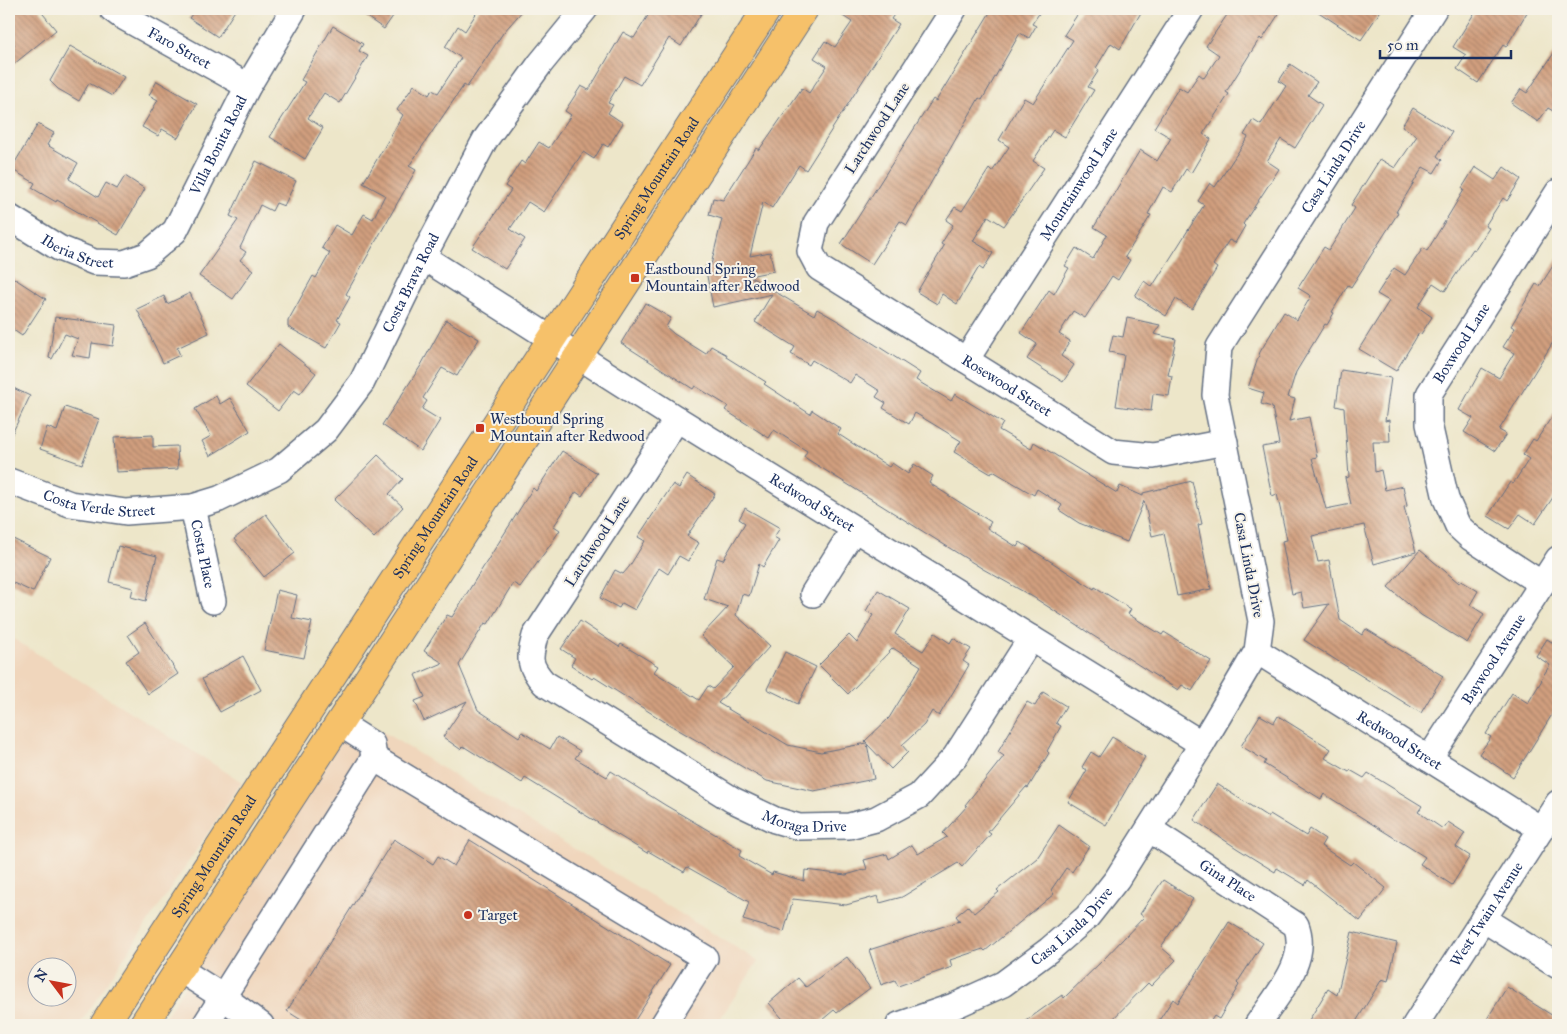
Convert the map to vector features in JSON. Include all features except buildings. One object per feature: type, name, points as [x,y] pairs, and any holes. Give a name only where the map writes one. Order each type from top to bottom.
[{"type":"main road","name":"Spring Mountain Road","points":[[104,1025],[767,9]]},
{"type":"main road","name":"Spring Mountain Road","points":[[143,1025],[804,9]]},
{"type":"main road","points":[[339,723],[335,720],[334,712],[354,676],[376,606]]},
{"type":"main road","points":[[242,813],[254,821],[252,832],[238,855],[242,873]]},
{"type":"street","name":"Faro Street","points":[[112,9],[248,86]]},
{"type":"street","name":"Villa Bonita Road","points":[[124,263],[147,255],[175,231],[248,86],[294,9]]},
{"type":"street","name":"Costa Brava Road","points":[[193,507],[219,499],[279,470],[326,430],[362,382],[423,257],[485,140],[540,64],[585,9]]},
{"type":"street","name":"Larchwood Lane","points":[[810,252],[816,223],[954,9]]},
{"type":"street","name":"Mountainwood Lane","points":[[966,360],[1191,9]]},
{"type":"street","name":"Casa Linda Drive","points":[[899,1025],[954,1006],[1003,984],[1049,950],[1087,917],[1117,880],[1202,744],[1257,651],[1261,621],[1215,395],[1219,347],[1434,9]]},
{"type":"street","name":"Boxwood Lane","points":[[1542,584],[1472,538],[1458,526],[1446,499],[1429,424],[1429,394],[1558,192]]},
{"type":"street","name":"Iberia Street","points":[[9,217],[59,248],[94,262],[124,263]]},
{"type":"street","name":"Rosewood Street","points":[[810,252],[819,268],[1113,452],[1153,456],[1225,442]]},
{"type":"street","name":"Redwood Street","points":[[423,257],[854,529],[1202,744]]},
{"type":"street","name":"Larchwood Lane","points":[[532,669],[530,654],[535,636],[677,418]]},
{"type":"street","name":"Costa Verde Street","points":[[9,480],[70,504],[126,512],[193,507]]},
{"type":"street","name":"Costa Place","points":[[193,507],[213,601]]},
{"type":"street","points":[[814,594],[854,529]]},
{"type":"street","name":"Baywood Avenue","points":[[1429,759],[1558,559]]},
{"type":"street","name":"Moraga Drive","points":[[532,669],[544,683],[733,800],[775,820],[799,826],[849,826],[876,819],[919,796],[955,756],[1031,638]]},
{"type":"street","name":"Redwood Street","points":[[1257,651],[1541,829]]},
{"type":"street","points":[[205,1025],[374,758],[372,744],[339,723]]},
{"type":"street","points":[[374,758],[705,958],[663,1025]]},
{"type":"street","name":"West Twain Avenue","points":[[1415,1025],[1558,803]]},
{"type":"street","name":"Gina Place","points":[[1149,829],[1296,925],[1301,937],[1297,963],[1257,1025]]},
{"type":"street","points":[[1483,919],[1558,966]]},
{"type":"street","points":[[179,969],[223,996],[261,1025]]},
{"type":"shaded area","points":[[9,636],[242,782],[79,1025],[9,1025]]},
{"type":"shaded area","name":"Target","points":[[357,716],[758,961],[716,1025],[160,1025]]},
{"type":"place","name":"Eastbound Spring Mountain after Redwood","points":[[635,278]]},
{"type":"place","name":"Westbound Spring Mountain after Redwood","points":[[480,428]]},
{"type":"place","name":"Target","points":[[468,915]]}]
